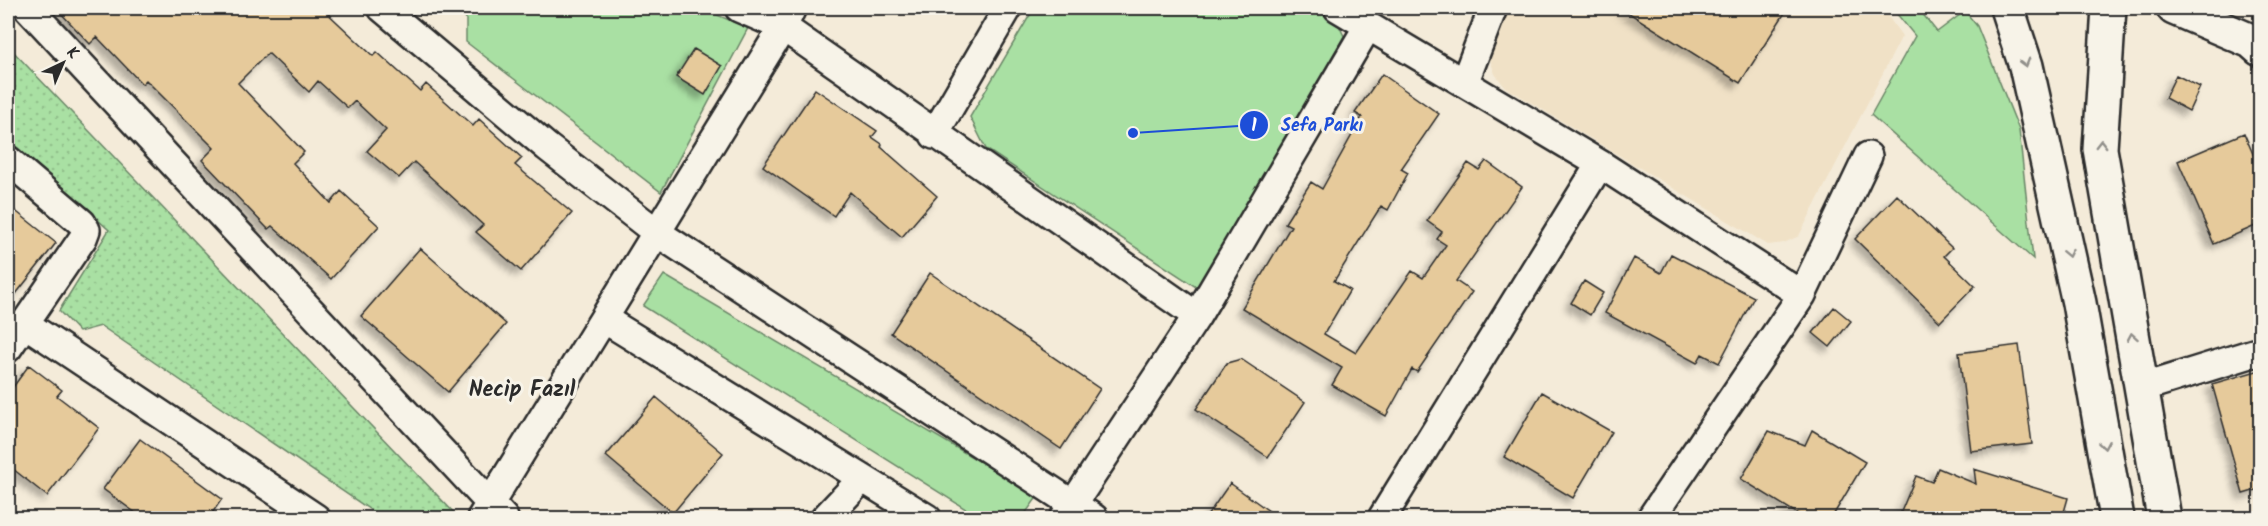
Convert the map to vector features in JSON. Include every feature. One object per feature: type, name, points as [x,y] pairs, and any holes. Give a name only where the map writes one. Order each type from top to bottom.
[{"type":"main road","points":[[2007,8],[2026,66],[2079,303],[2117,519]]},
{"type":"main road","points":[[2109,8],[2100,149],[2164,519]]},
{"type":"main road","points":[[2174,8],[2251,40],[2260,49]]},
{"type":"street","points":[[28,8],[492,514],[604,319],[787,17]]},
{"type":"street","points":[[382,8],[547,147],[656,232],[1077,514],[1368,26]]},
{"type":"street","points":[[740,8],[787,17],[934,135],[1197,316]]},
{"type":"street","points":[[934,135],[1008,8]]},
{"type":"street","points":[[1338,8],[1465,81],[1600,164],[1802,295]]},
{"type":"street","points":[[1465,81],[1493,8]]},
{"type":"street","points":[[1662,516],[1802,295],[1868,156]]},
{"type":"street","points":[[8,160],[82,223],[86,230],[83,238],[8,348]]},
{"type":"street","points":[[1383,519],[1600,164]]},
{"type":"street","points":[[604,319],[927,519]]},
{"type":"street","points":[[24,323],[316,519]]},
{"type":"street","points":[[2141,388],[2260,351]]},
{"type":"street","points":[[825,519],[862,479]]},
{"type":"shaded area","points":[[1509,8],[1882,8],[1902,36],[1799,236],[1784,243],[1768,245],[1505,87],[1495,74],[1488,54]]},
{"type":"green space","points":[[454,8],[701,8],[748,28],[661,192],[466,42],[466,18]]},
{"type":"green space","points":[[1034,8],[1311,8],[1337,21],[1344,36],[1199,289],[986,149],[970,117]]},
{"type":"green space","points":[[1892,8],[1918,8],[1937,32],[1965,11],[1977,26],[2019,130],[2033,259],[1871,115],[1915,36]]},
{"type":"green space","points":[[8,46],[459,518],[382,518],[101,326],[79,332],[59,311],[109,230],[8,139]]},
{"type":"green space","points":[[664,275],[1038,496],[1022,518],[980,518],[643,306]]},
{"type":"building","points":[[56,8],[322,8],[373,56],[377,52],[420,91],[426,84],[473,126],[479,119],[522,158],[515,165],[572,213],[521,271],[476,232],[483,225],[414,162],[399,178],[367,151],[386,130],[355,101],[348,108],[318,81],[309,92],[268,53],[238,83],[304,152],[293,163],[331,203],[341,191],[379,226],[331,279],[272,226],[268,229],[202,160],[214,148],[146,80],[142,84],[97,37],[90,44]]},
{"type":"building","points":[[1621,8],[1788,8],[1740,83]]},
{"type":"building","points":[[694,49],[722,66],[705,95],[676,77]]},
{"type":"building","points":[[1382,74],[1439,114],[1401,169],[1408,173],[1388,210],[1381,206],[1334,281],[1350,290],[1324,334],[1356,353],[1412,271],[1423,278],[1446,245],[1437,239],[1442,232],[1427,221],[1468,163],[1479,170],[1486,161],[1522,187],[1456,281],[1472,292],[1417,372],[1412,369],[1386,416],[1332,385],[1342,368],[1242,308],[1291,226],[1285,223],[1311,182],[1322,189],[1362,117],[1355,113]]},
{"type":"building","points":[[2176,75],[2200,87],[2189,111],[2165,98]]},
{"type":"building","points":[[815,89],[877,131],[872,137],[882,144],[881,147],[937,196],[902,237],[850,192],[834,216],[763,166]]},
{"type":"building","points":[[2244,133],[2260,170],[2260,224],[2214,244],[2178,161]]},
{"type":"building","points":[[1897,195],[1952,248],[1944,256],[1975,286],[1940,322],[1855,239]]},
{"type":"building","points":[[8,205],[56,243],[8,304]]},
{"type":"building","points":[[420,248],[506,324],[448,392],[361,316]]},
{"type":"building","points":[[1671,254],[1754,297],[1719,363],[1702,354],[1697,363],[1605,313],[1634,258],[1661,273]]},
{"type":"building","points":[[930,273],[1100,389],[1061,449],[891,333]]},
{"type":"building","points":[[1584,281],[1603,293],[1590,315],[1571,303]]},
{"type":"building","points":[[1834,307],[1851,321],[1830,347],[1813,333]]},
{"type":"building","points":[[2019,345],[2032,444],[1971,451],[1959,353]]},
{"type":"building","points":[[1241,359],[1305,402],[1268,457],[1196,409],[1227,363]]},
{"type":"building","points":[[29,365],[62,390],[57,396],[99,428],[47,496],[8,465],[8,394]]},
{"type":"building","points":[[2260,370],[2260,489],[2243,494],[2212,384]]},
{"type":"building","points":[[1542,392],[1612,432],[1573,498],[1504,457]]},
{"type":"building","points":[[656,397],[723,453],[673,513],[606,456]]},
{"type":"building","points":[[1812,430],[1865,462],[1831,519],[1806,519],[1741,479],[1769,431],[1805,445]]},
{"type":"building","points":[[140,439],[222,499],[208,519],[144,519],[103,489]]},
{"type":"building","points":[[1938,468],[1976,484],[1974,469],[2068,498],[2062,519],[1898,519],[1916,476],[1932,482]]},
{"type":"building","points":[[1230,483],[1280,519],[1205,519]]},
{"type":"place","name":"Sefa Parkı","points":[[1133,133]]},
{"type":"district","name":"Necip Fazıl","points":[[522,390]]}]
